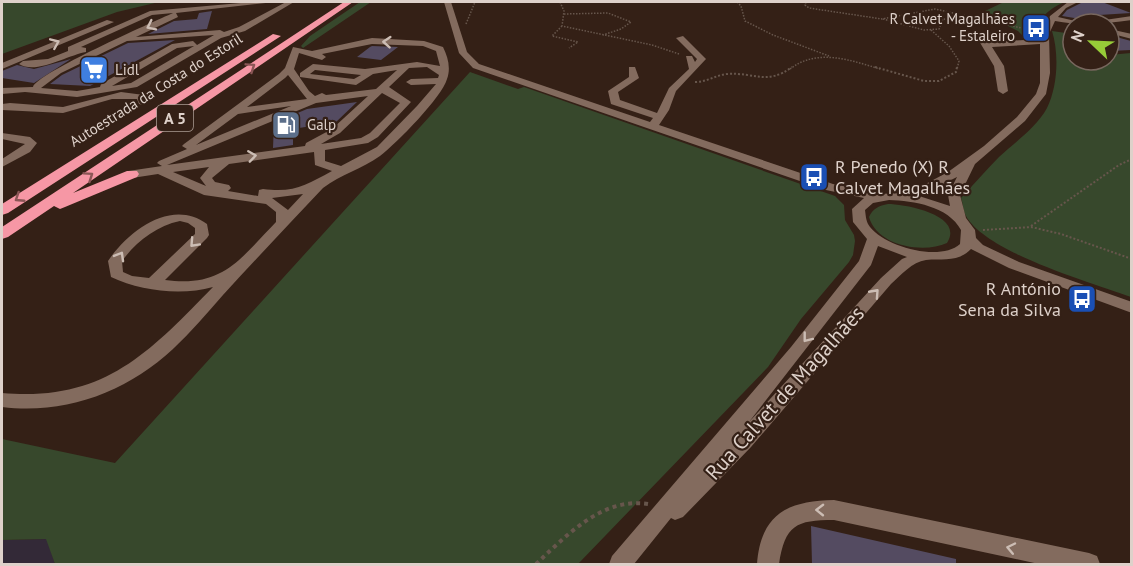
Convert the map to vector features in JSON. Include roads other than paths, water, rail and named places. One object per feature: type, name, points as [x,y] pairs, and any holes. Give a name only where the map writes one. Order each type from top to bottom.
[{"type":"highway","name":"Autoestrada da Costa do Estoril","points":[[2,210],[329,2]]},
{"type":"highway","name":"Autoestrada da Costa do Estoril","points":[[2,234],[349,2]]},
{"type":"highway","points":[[296,49],[327,16]]},
{"type":"highway","points":[[73,164],[134,118],[143,108],[143,102]]},
{"type":"highway","points":[[23,220],[132,174]]},
{"type":"street","points":[[2,66],[69,37],[132,14],[186,4],[271,2]]},
{"type":"street","points":[[2,90],[41,89],[77,94],[134,85],[192,47],[238,30],[290,2]]},
{"type":"street","points":[[447,2],[463,53],[476,66],[656,122],[830,187],[842,193],[858,209],[860,223],[874,238],[905,252],[937,257],[959,253],[967,248],[966,230],[934,204],[901,196]]},
{"type":"street","points":[[858,209],[869,200],[879,197],[901,196],[925,190],[969,163],[1015,126],[1041,94],[1046,68],[1044,37],[1053,18],[1064,5],[1074,2]]},
{"type":"street","points":[[2,90],[58,71],[118,42],[186,4]]},
{"type":"street","points":[[99,51],[71,49],[143,15],[186,4]]},
{"type":"street","points":[[1053,18],[1061,20]]},
{"type":"street","points":[[118,42],[238,30]]},
{"type":"street","points":[[333,51],[355,33]]},
{"type":"street","points":[[1000,33],[980,36],[999,66],[1003,91]]},
{"type":"street","points":[[180,36],[181,42],[192,47]]},
{"type":"street","points":[[987,45],[1044,37]]},
{"type":"street","points":[[656,122],[672,90],[702,59],[680,38]]},
{"type":"street","points":[[2,400],[17,403],[49,402],[77,396],[107,385],[138,368],[159,352],[318,185],[339,170],[369,157],[382,148],[438,88],[445,68],[440,49],[430,45],[370,41],[318,56],[296,49],[290,67],[275,82],[186,147],[132,174]]},
{"type":"street","points":[[118,42],[192,47]]},
{"type":"street","points":[[296,150],[333,133],[382,89],[420,51],[412,43]]},
{"type":"street","points":[[97,91],[175,46]]},
{"type":"street","points":[[23,64],[50,62],[77,50]]},
{"type":"street","points":[[318,56],[313,67],[303,76],[360,81],[368,74],[366,72]]},
{"type":"street","points":[[689,58],[694,69]]},
{"type":"street","points":[[313,67],[366,72],[429,65],[439,69],[442,77]]},
{"type":"street","points":[[290,67],[292,76],[313,99]]},
{"type":"street","points":[[632,69],[634,78],[613,91],[615,102],[656,122]]},
{"type":"street","points":[[41,89],[38,84],[58,71]]},
{"type":"street","points":[[396,96],[418,74]]},
{"type":"street","points":[[411,82],[442,77]]},
{"type":"street","points":[[132,174],[313,99],[341,81]]},
{"type":"street","points":[[21,84],[33,84],[41,89]]},
{"type":"street","points":[[132,174],[349,144],[370,138],[406,102],[382,89],[256,107],[232,114]]},
{"type":"street","points":[[2,107],[23,105],[50,111],[64,110],[119,95],[135,95],[141,97],[143,102]]},
{"type":"street","points":[[2,136],[26,139],[31,143],[26,150],[2,164]]},
{"type":"street","points":[[315,147],[320,151],[319,163],[339,170]]},
{"type":"street","points":[[229,159],[207,173],[206,178],[209,184],[219,188],[279,195],[298,192],[318,185]]},
{"type":"street","points":[[969,163],[954,195],[966,230],[978,248],[1014,265],[1131,308]]},
{"type":"street","points":[[132,174],[143,171],[162,172],[208,192],[270,201],[281,209],[283,222]]},
{"type":"street","points":[[830,187],[879,197]]},
{"type":"street","points":[[279,195],[295,209]]},
{"type":"street","points":[[153,283],[199,239],[203,231],[201,224],[184,219],[161,223],[138,235],[121,251],[115,261],[116,274],[124,279],[153,283],[179,286],[211,282],[238,270]]},
{"type":"street","name":"Rua Calvet de Magalhães","points":[[620,564],[648,533],[860,271],[866,262],[874,238]]},
{"type":"street","points":[[959,253],[1014,265]]},
{"type":"street","name":"Rua Calvet de Magalhães","points":[[648,533],[692,496],[744,441],[886,281],[907,262],[924,256]]},
{"type":"street","points":[[179,286],[197,298],[203,307]]},
{"type":"street","points":[[768,564],[770,544],[779,528],[790,515],[810,509],[834,510],[1089,564]]},
{"type":"place","name":"R Calvet Magalhães - Estaleiro","points":[[1036,28]]},
{"type":"place","name":"Lidl","points":[[94,70]]},
{"type":"place","name":"Galp","points":[[286,125]]},
{"type":"place","name":"R Penedo (X) R Calvet Magalhães","points":[[814,177]]},
{"type":"place","name":"R António Sena da Silva","points":[[1082,299]]}]
